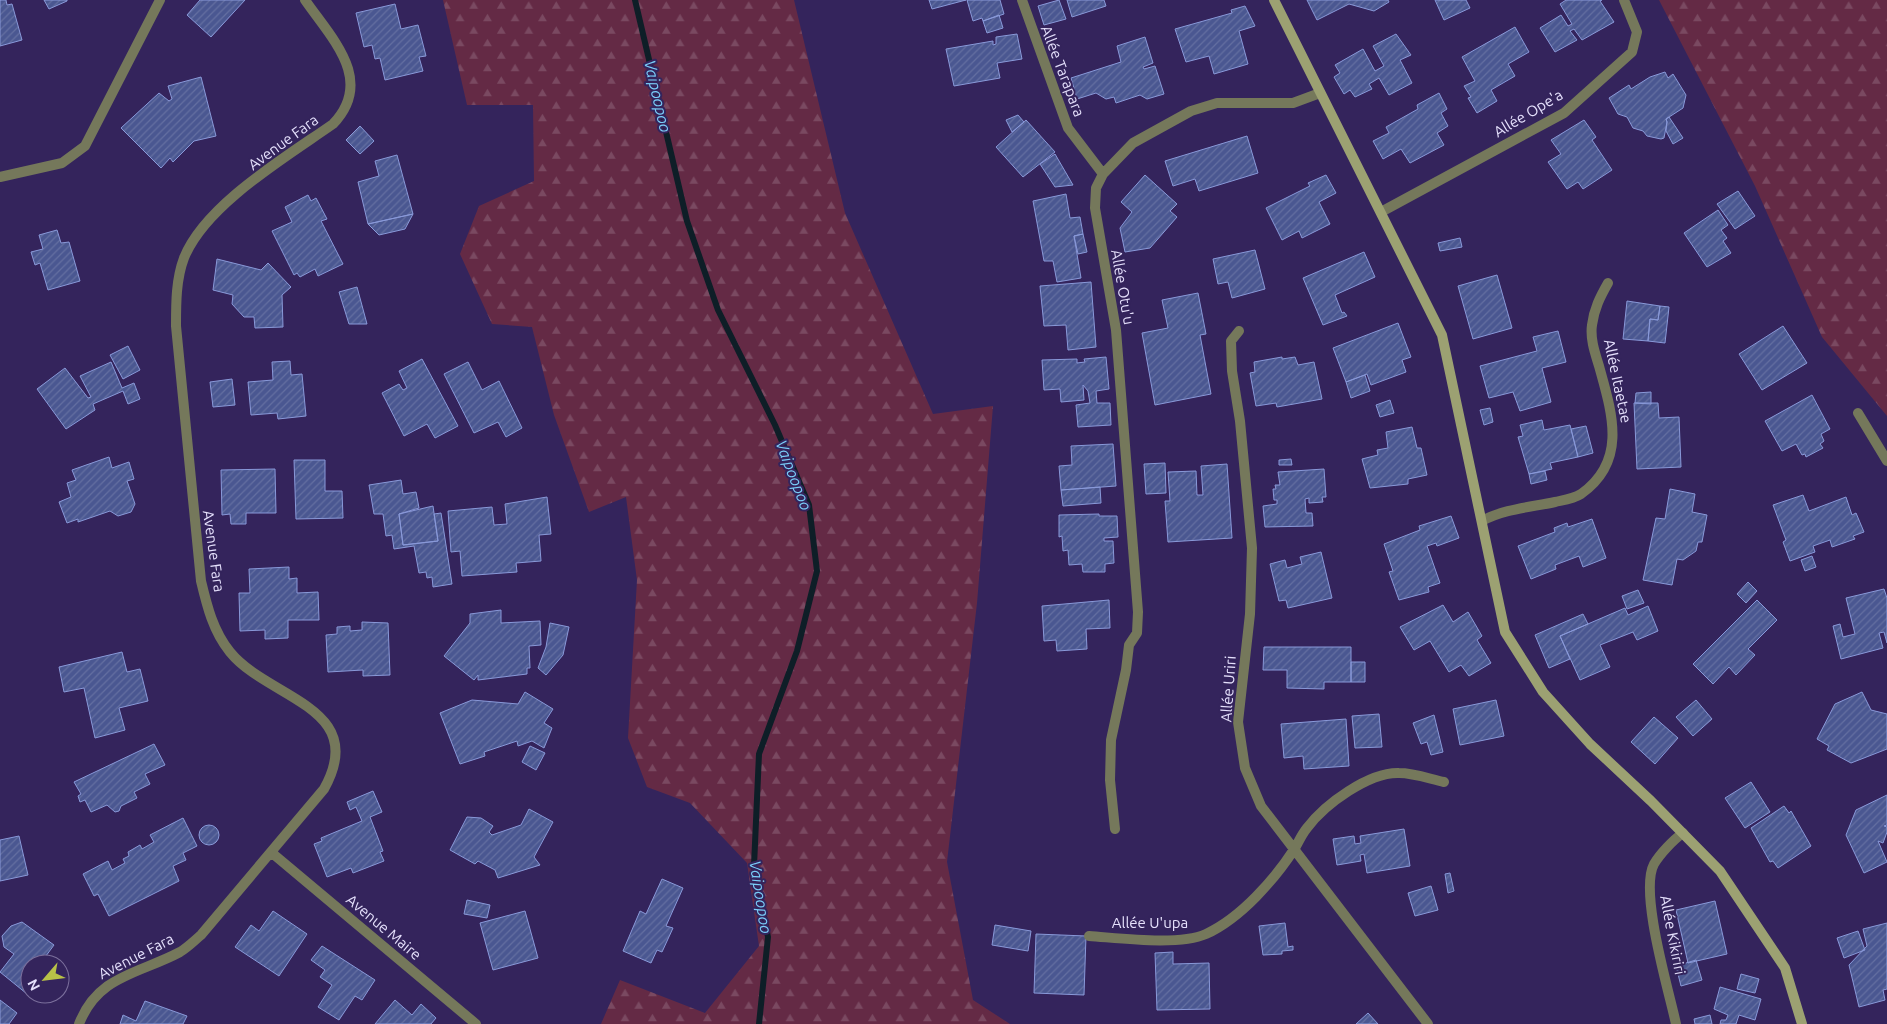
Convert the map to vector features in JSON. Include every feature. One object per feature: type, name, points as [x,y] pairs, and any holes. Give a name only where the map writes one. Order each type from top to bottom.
[{"type":"main road","points":[[1274,0],[1442,335],[1504,632],[1543,692],[1590,744],[1720,871],[1785,968],[1802,1024]]},
{"type":"street","points":[[0,177],[62,163],[85,146],[160,0]]},
{"type":"street","name":"Avenue Fara","points":[[79,1024],[94,997],[105,987],[181,951],[201,935],[272,853],[328,784],[335,765],[334,736],[328,725],[313,710],[254,672],[230,652],[209,612],[201,581],[178,351],[176,302],[184,258],[206,221],[224,204],[333,124],[349,102],[352,88],[350,72],[343,55],[305,0]]},
{"type":"street","name":"Allée Tarapara","points":[[1022,0],[1068,128],[1103,174]]},
{"type":"street","name":"Allée Ope'a","points":[[1381,212],[1564,113],[1632,52],[1638,32],[1624,0]]},
{"type":"street","name":"Allée Otu'u","points":[[1115,829],[1110,780],[1111,740],[1126,670],[1129,645],[1137,633],[1138,612],[1117,339],[1095,208],[1096,188],[1103,174],[1133,143],[1192,110],[1217,103],[1293,103],[1320,93]]},
{"type":"street","name":"Allée Itaetae","points":[[1482,521],[1500,514],[1578,496],[1590,487],[1606,467],[1612,450],[1614,434],[1610,404],[1593,346],[1592,326],[1597,302],[1608,283]]},
{"type":"street","name":"Allée Uriri","points":[[1239,331],[1231,341],[1232,371],[1240,422],[1252,548],[1250,614],[1238,722],[1245,768],[1260,806],[1428,1024]]},
{"type":"street","points":[[1858,413],[1887,461]]},
{"type":"street","name":"Allée U'upa","points":[[1088,936],[1153,940],[1194,938],[1206,934],[1242,910],[1254,899],[1295,849],[1307,827],[1329,806],[1351,789],[1374,777],[1399,773],[1444,782]]},
{"type":"street","name":"Allée Kikiriri","points":[[1676,1024],[1650,904],[1649,882],[1654,865],[1683,833]]},
{"type":"street","name":"Avenue Maire","points":[[272,853],[476,1024]]},
{"type":"green space","points":[[443,0],[794,0],[845,213],[933,414],[993,406],[977,603],[947,862],[973,1000],[1010,1024],[601,1024],[620,980],[705,1013],[759,946],[747,863],[690,803],[647,787],[628,738],[637,580],[626,497],[589,512],[554,415],[532,327],[492,324],[460,254],[479,206],[534,181],[533,105],[467,105]]},
{"type":"green space","points":[[1659,0],[1887,0],[1887,416],[1822,337],[1755,186]]},
{"type":"building","points":[[0,0],[6,0],[7,5],[12,4],[22,40],[0,46]]},
{"type":"building","points":[[44,0],[67,0],[67,1],[49,9]]},
{"type":"building","points":[[200,0],[245,0],[211,37],[187,15]]},
{"type":"building","points":[[929,0],[966,0],[932,9]]},
{"type":"building","points":[[967,0],[1000,0],[1004,14],[983,21],[982,18],[973,21]]},
{"type":"building","points":[[1059,0],[1066,19],[1044,25],[1038,6]]},
{"type":"building","points":[[1067,0],[1104,0],[1106,6],[1072,17]]},
{"type":"building","points":[[1307,0],[1388,0],[1389,2],[1374,11],[1349,4],[1317,20]]},
{"type":"building","points":[[1435,0],[1466,0],[1470,8],[1444,20]]},
{"type":"building","points":[[1566,0],[1602,0],[1600,1],[1614,22],[1582,40],[1574,29],[1570,31],[1577,40],[1555,52],[1540,28],[1561,15],[1568,26],[1572,24],[1560,4]]},
{"type":"building","points":[[395,4],[401,29],[418,25],[426,56],[419,57],[423,71],[385,80],[380,58],[375,59],[372,45],[364,47],[356,13]]},
{"type":"building","points":[[1245,6],[1255,26],[1239,31],[1248,64],[1214,74],[1209,56],[1186,62],[1175,29],[1232,13],[1231,10]]},
{"type":"building","points":[[999,15],[1003,28],[987,33],[983,21]]},
{"type":"building","points":[[1515,27],[1529,52],[1508,64],[1515,76],[1491,90],[1497,101],[1477,113],[1468,98],[1471,97],[1464,86],[1475,81],[1462,57]]},
{"type":"building","points":[[1017,34],[1022,59],[997,63],[1000,78],[954,86],[946,49],[993,41],[993,45],[996,44],[996,37]]},
{"type":"building","points":[[1396,34],[1411,55],[1400,60],[1412,83],[1389,95],[1379,78],[1369,84],[1372,89],[1355,97],[1350,90],[1344,94],[1334,77],[1340,73],[1335,65],[1363,49],[1375,71],[1384,66],[1373,46]]},
{"type":"building","points":[[1145,37],[1153,63],[1143,67],[1144,69],[1155,66],[1164,94],[1147,99],[1140,95],[1116,103],[1114,97],[1106,99],[1096,93],[1077,99],[1071,78],[1121,62],[1117,46]]},
{"type":"building","points":[[1665,72],[1668,78],[1673,74],[1686,95],[1683,108],[1666,119],[1664,138],[1661,139],[1647,136],[1643,131],[1633,128],[1627,117],[1618,114],[1609,98],[1629,85],[1631,89],[1650,77]]},
{"type":"building","points":[[201,77],[216,136],[194,141],[173,162],[170,158],[161,168],[121,128],[159,93],[169,101],[172,99],[168,86]]},
{"type":"building","points":[[1439,93],[1447,109],[1441,113],[1448,126],[1437,133],[1444,145],[1410,163],[1401,149],[1383,159],[1373,141],[1389,133],[1386,127],[1418,109],[1417,105]]},
{"type":"building","points":[[1018,115],[1024,122],[1012,132],[1006,120]]},
{"type":"building","points":[[1669,117],[1683,138],[1673,144],[1666,131],[1666,119]]},
{"type":"building","points":[[1026,120],[1055,152],[1023,177],[996,147]]},
{"type":"building","points":[[1584,120],[1596,137],[1592,140],[1612,170],[1583,189],[1578,182],[1567,189],[1548,162],[1561,154],[1551,140]]},
{"type":"building","points":[[360,126],[374,141],[360,154],[346,140]]},
{"type":"building","points":[[1247,136],[1258,173],[1199,191],[1195,179],[1173,186],[1165,161]]},
{"type":"building","points":[[1055,154],[1073,185],[1055,187],[1040,164]]},
{"type":"building","points":[[397,155],[413,214],[368,224],[358,182],[379,176],[375,161]]},
{"type":"building","points":[[1145,175],[1177,204],[1170,211],[1177,217],[1150,248],[1125,252],[1120,228],[1132,212],[1121,202]]},
{"type":"building","points":[[1326,175],[1336,193],[1319,202],[1330,224],[1302,238],[1299,231],[1282,240],[1266,208],[1310,186],[1308,183]]},
{"type":"building","points":[[1738,191],[1755,216],[1735,229],[1717,204]]},
{"type":"building","points":[[1066,194],[1070,218],[1080,217],[1083,234],[1074,236],[1081,278],[1057,282],[1053,261],[1044,261],[1033,201]]},
{"type":"building","points":[[308,195],[311,201],[316,198],[327,219],[321,221],[343,264],[318,276],[315,269],[300,277],[297,273],[294,275],[272,231],[292,222],[285,207]]},
{"type":"building","points":[[1718,210],[1728,225],[1721,230],[1727,238],[1723,241],[1731,253],[1707,267],[1684,233]]},
{"type":"building","points":[[413,214],[405,229],[379,235],[368,224]]},
{"type":"building","points":[[57,230],[61,243],[69,242],[80,281],[48,290],[40,263],[35,265],[31,252],[43,249],[39,235]]},
{"type":"building","points":[[1083,234],[1087,252],[1078,254],[1074,236]]},
{"type":"building","points":[[1460,238],[1462,247],[1440,251],[1438,243]]},
{"type":"building","points":[[1255,250],[1265,289],[1232,298],[1228,282],[1218,284],[1213,259]]},
{"type":"building","points":[[1364,252],[1375,277],[1335,295],[1342,313],[1344,312],[1347,316],[1323,325],[1303,278]]},
{"type":"building","points":[[217,259],[261,270],[268,263],[291,287],[282,295],[283,327],[255,328],[254,317],[244,317],[232,304],[233,295],[213,290]]},
{"type":"building","points":[[1497,275],[1512,328],[1473,339],[1458,286]]},
{"type":"building","points":[[1091,282],[1096,347],[1068,350],[1066,325],[1044,326],[1040,286]]},
{"type":"building","points":[[357,287],[367,324],[349,324],[339,292]]},
{"type":"building","points":[[1198,293],[1206,334],[1200,335],[1211,394],[1155,405],[1142,333],[1168,328],[1162,300]]},
{"type":"building","points":[[1627,301],[1660,306],[1658,320],[1650,319],[1648,341],[1623,339]]},
{"type":"building","points":[[1660,306],[1669,307],[1665,343],[1648,341],[1650,319],[1658,320]]},
{"type":"building","points":[[1398,323],[1411,357],[1402,360],[1406,372],[1371,385],[1367,374],[1346,382],[1333,348]]},
{"type":"building","points":[[1783,326],[1807,363],[1762,390],[1739,354]]},
{"type":"building","points":[[1558,331],[1566,362],[1542,368],[1551,402],[1520,411],[1513,392],[1489,398],[1480,366],[1537,351],[1533,337]]},
{"type":"building","points":[[128,346],[140,370],[123,379],[110,355]]},
{"type":"building","points":[[1106,357],[1109,389],[1096,391],[1097,403],[1110,403],[1111,425],[1078,427],[1076,405],[1090,403],[1088,391],[1083,385],[1084,400],[1061,402],[1060,389],[1044,390],[1042,360],[1077,359],[1077,363],[1085,362],[1084,359]]},
{"type":"building","points":[[1282,357],[1282,359],[1295,357],[1298,365],[1314,362],[1322,399],[1277,407],[1276,403],[1256,406],[1250,373],[1255,372],[1254,362]]},
{"type":"building","points":[[422,359],[458,426],[435,438],[427,424],[404,436],[382,393],[399,384],[403,390],[407,388],[399,371]]},
{"type":"building","points":[[290,361],[291,375],[302,374],[306,416],[278,419],[277,413],[251,415],[248,382],[273,380],[272,362]]},
{"type":"building","points":[[111,362],[122,388],[134,383],[140,399],[128,404],[123,391],[93,404],[95,410],[66,429],[37,389],[65,368],[88,398],[91,397],[80,376]]},
{"type":"building","points":[[468,362],[482,390],[499,381],[522,428],[506,437],[498,422],[474,433],[444,374]]},
{"type":"building","points":[[1365,375],[1370,391],[1351,398],[1346,382]]},
{"type":"building","points":[[232,379],[235,405],[213,407],[210,382]]},
{"type":"building","points":[[1651,392],[1651,404],[1635,403],[1636,393]]},
{"type":"building","points":[[1812,395],[1830,429],[1821,434],[1824,441],[1820,444],[1823,448],[1806,457],[1805,454],[1802,455],[1796,444],[1782,451],[1765,421]]},
{"type":"building","points":[[1390,400],[1394,413],[1380,417],[1376,405]]},
{"type":"building","points":[[1634,403],[1658,403],[1659,418],[1679,417],[1681,467],[1637,469]]},
{"type":"building","points":[[1490,408],[1493,422],[1484,425],[1480,410]]},
{"type":"building","points":[[1542,420],[1544,430],[1570,425],[1578,457],[1550,463],[1552,469],[1529,474],[1518,437],[1523,436],[1520,425]]},
{"type":"building","points":[[1586,426],[1593,453],[1578,457],[1571,429]]},
{"type":"building","points":[[1412,427],[1417,448],[1421,448],[1427,475],[1408,479],[1408,484],[1370,488],[1362,459],[1378,455],[1377,450],[1388,448],[1386,432]]},
{"type":"building","points":[[1113,444],[1116,486],[1061,490],[1059,466],[1072,465],[1071,446]]},
{"type":"building","points":[[109,457],[112,468],[129,462],[134,479],[127,481],[135,504],[131,512],[118,516],[110,511],[78,522],[78,519],[67,523],[59,502],[71,497],[67,483],[76,480],[72,470]]},
{"type":"building","points":[[1291,459],[1292,465],[1279,465],[1279,460]]},
{"type":"building","points":[[294,460],[325,460],[325,491],[342,491],[343,518],[296,519]]},
{"type":"building","points":[[1165,463],[1166,493],[1146,494],[1144,464]]},
{"type":"building","points":[[1227,464],[1232,538],[1168,542],[1165,501],[1170,501],[1168,472],[1196,471],[1197,495],[1203,495],[1201,466]]},
{"type":"building","points":[[275,469],[276,513],[246,513],[246,524],[231,524],[230,514],[222,515],[221,470]]},
{"type":"building","points":[[1324,469],[1326,497],[1322,497],[1323,502],[1309,503],[1309,498],[1305,499],[1306,513],[1312,513],[1313,526],[1265,527],[1263,506],[1277,504],[1277,500],[1274,500],[1273,489],[1276,489],[1275,485],[1280,485],[1278,472]]},
{"type":"building","points":[[1545,471],[1547,480],[1531,484],[1529,474]]},
{"type":"building","points":[[401,480],[403,494],[416,492],[419,508],[399,514],[403,545],[438,541],[434,514],[441,513],[452,584],[433,587],[432,577],[427,578],[426,572],[419,573],[414,546],[394,549],[392,535],[386,536],[383,514],[374,514],[369,485]]},
{"type":"building","points":[[1100,487],[1101,503],[1063,506],[1061,490]]},
{"type":"building","points":[[1670,489],[1695,494],[1692,512],[1707,515],[1702,542],[1698,542],[1696,551],[1683,560],[1677,559],[1672,585],[1643,580],[1656,518],[1665,519]]},
{"type":"building","points":[[1803,495],[1809,511],[1846,497],[1852,515],[1856,513],[1864,532],[1853,536],[1855,539],[1832,547],[1830,540],[1813,546],[1815,552],[1790,561],[1783,542],[1786,540],[1773,505]]},
{"type":"building","points":[[547,497],[551,534],[539,535],[541,561],[516,563],[517,572],[462,576],[460,551],[451,552],[448,511],[492,507],[494,525],[507,524],[505,504]]},
{"type":"building","points":[[433,506],[438,541],[403,545],[399,514]]},
{"type":"building","points":[[1099,514],[1099,516],[1117,516],[1118,537],[1104,538],[1104,541],[1113,541],[1114,563],[1105,564],[1105,572],[1083,572],[1082,564],[1069,565],[1068,550],[1063,551],[1062,536],[1059,537],[1059,515]]},
{"type":"building","points":[[1451,516],[1459,538],[1437,546],[1436,543],[1427,546],[1440,583],[1428,587],[1429,592],[1399,600],[1389,572],[1393,571],[1384,544],[1420,530],[1419,526]]},
{"type":"building","points":[[1592,519],[1606,558],[1583,567],[1579,556],[1555,565],[1556,569],[1531,579],[1518,546],[1555,532],[1554,528],[1567,523],[1568,527]]},
{"type":"building","points":[[1321,552],[1332,598],[1288,608],[1286,600],[1279,601],[1270,564],[1285,560],[1287,568],[1302,564],[1300,557]]},
{"type":"building","points":[[1812,556],[1816,567],[1805,571],[1801,560]]},
{"type":"building","points":[[289,567],[289,579],[297,578],[297,593],[318,592],[319,620],[288,620],[288,638],[265,639],[265,630],[240,631],[239,593],[250,593],[249,569]]},
{"type":"building","points":[[1748,582],[1757,591],[1746,603],[1737,594]]},
{"type":"building","points":[[1884,589],[1887,598],[1887,643],[1884,632],[1879,633],[1883,648],[1841,659],[1833,626],[1840,624],[1843,637],[1855,634],[1846,598]]},
{"type":"building","points":[[1638,590],[1644,603],[1627,609],[1622,596]]},
{"type":"building","points":[[1109,600],[1110,628],[1086,629],[1087,649],[1057,651],[1056,640],[1044,641],[1042,606]]},
{"type":"building","points":[[1757,600],[1777,620],[1748,649],[1755,655],[1736,675],[1729,667],[1713,684],[1693,664]]},
{"type":"building","points":[[1443,605],[1453,622],[1468,612],[1482,636],[1477,640],[1491,663],[1469,676],[1461,665],[1449,672],[1430,641],[1414,650],[1400,627]]},
{"type":"building","points":[[1648,606],[1658,631],[1637,640],[1633,632],[1600,645],[1610,667],[1580,680],[1560,636],[1625,608],[1628,615]]},
{"type":"building","points":[[501,610],[501,623],[540,621],[541,645],[529,646],[530,668],[527,668],[527,674],[478,680],[478,675],[474,680],[444,656],[470,623],[470,614]]},
{"type":"building","points":[[1583,614],[1588,624],[1560,636],[1570,659],[1549,668],[1535,635]]},
{"type":"building","points":[[362,622],[388,623],[390,675],[363,676],[363,670],[328,672],[326,635],[337,634],[337,627],[350,626],[350,631],[362,630]]},
{"type":"building","points":[[550,623],[569,627],[563,655],[546,675],[538,668],[546,647]]},
{"type":"building","points":[[1264,647],[1351,647],[1351,682],[1324,682],[1324,689],[1287,688],[1287,670],[1263,670]]},
{"type":"building","points":[[122,652],[127,672],[140,669],[148,701],[119,708],[125,730],[95,738],[84,688],[64,692],[59,667]]},
{"type":"building","points":[[1351,662],[1365,662],[1365,682],[1351,682]]},
{"type":"building","points":[[525,692],[553,709],[544,723],[552,728],[544,748],[532,741],[518,746],[517,741],[484,752],[485,756],[460,764],[440,713],[472,700],[518,704]]},
{"type":"building","points":[[1862,692],[1871,710],[1887,714],[1887,749],[1851,763],[1827,750],[1829,746],[1817,739],[1835,704]]},
{"type":"building","points":[[1496,700],[1504,736],[1460,745],[1453,709]]},
{"type":"building","points":[[1696,700],[1712,719],[1693,736],[1676,717]]},
{"type":"building","points":[[1379,714],[1382,747],[1355,748],[1352,716]]},
{"type":"building","points":[[1434,715],[1443,752],[1431,755],[1427,742],[1421,744],[1413,723]]},
{"type":"building","points":[[1654,717],[1678,738],[1655,764],[1631,742]]},
{"type":"building","points":[[1346,719],[1349,766],[1304,769],[1303,756],[1284,758],[1281,724]]},
{"type":"building","points":[[154,744],[165,765],[145,774],[150,784],[134,792],[137,798],[121,806],[119,811],[115,812],[107,805],[91,812],[85,800],[80,802],[78,796],[81,794],[74,782]]},
{"type":"building","points":[[530,746],[545,753],[536,770],[522,762]]},
{"type":"building","points":[[1751,782],[1770,812],[1745,828],[1725,798]]},
{"type":"building","points":[[373,791],[382,812],[370,817],[383,851],[380,852],[384,861],[353,873],[351,868],[327,877],[314,844],[322,841],[321,838],[362,821],[356,807],[350,810],[347,802]]},
{"type":"building","points":[[1887,795],[1887,825],[1884,826],[1887,827],[1887,832],[1883,843],[1878,841],[1887,862],[1864,873],[1846,835],[1856,810]]},
{"type":"building","points":[[1784,806],[1789,813],[1791,811],[1811,846],[1778,868],[1773,861],[1770,862],[1751,828]]},
{"type":"building","points":[[529,809],[553,822],[534,857],[540,865],[498,878],[495,870],[478,861],[475,864],[450,850],[467,817],[481,818],[493,826],[489,832],[492,835],[521,825]]},
{"type":"building","points":[[183,818],[197,846],[183,853],[186,860],[173,866],[179,881],[109,916],[98,894],[94,896],[83,874],[108,861],[112,870],[125,863],[123,859],[129,856],[128,852],[140,845],[142,849],[154,842],[150,835]]},
{"type":"building","points":[[209,825],[216,828],[219,835],[216,842],[209,845],[202,842],[199,835],[202,828]]},
{"type":"building","points":[[1404,829],[1410,866],[1367,873],[1364,854],[1360,855],[1361,861],[1337,865],[1333,839],[1354,836],[1355,844],[1361,843],[1360,836]]},
{"type":"building","points":[[19,836],[28,875],[0,881],[0,840]]},
{"type":"building","points":[[1450,873],[1454,891],[1448,893],[1445,874]]},
{"type":"building","points":[[662,879],[683,888],[666,926],[673,928],[662,952],[657,950],[651,963],[623,951],[640,911],[646,914]]},
{"type":"building","points":[[1431,886],[1438,910],[1415,916],[1408,893]]},
{"type":"building","points":[[467,900],[490,905],[487,918],[464,914]]},
{"type":"building","points":[[1715,901],[1727,954],[1688,963],[1676,910]]},
{"type":"building","points":[[273,911],[307,934],[279,976],[235,947],[251,925],[259,931]]},
{"type":"building","points":[[525,911],[538,958],[493,970],[480,923]]},
{"type":"building","points":[[22,922],[54,945],[47,954],[20,954],[20,988],[0,972],[14,954],[4,947],[2,936],[11,926]]},
{"type":"building","points":[[1285,923],[1288,947],[1293,946],[1293,950],[1282,951],[1282,954],[1263,955],[1259,926]]},
{"type":"building","points":[[1887,923],[1887,989],[1883,990],[1885,1000],[1859,1007],[1849,965],[1867,946],[1863,929]]},
{"type":"building","points":[[995,925],[1031,931],[1028,951],[992,945]]},
{"type":"building","points":[[1858,931],[1865,950],[1844,958],[1837,938]]},
{"type":"building","points":[[1036,934],[1086,936],[1084,995],[1034,993]]},
{"type":"building","points":[[322,946],[375,980],[362,1000],[355,996],[339,1020],[318,1007],[332,985],[320,977],[325,970],[311,960]]},
{"type":"building","points":[[1173,952],[1173,964],[1209,963],[1210,1009],[1157,1010],[1155,953]]},
{"type":"building","points":[[1696,960],[1702,980],[1681,986],[1676,966]]},
{"type":"building","points":[[1741,974],[1759,979],[1755,993],[1737,989]]},
{"type":"building","points":[[1720,987],[1761,999],[1755,1020],[1739,1015],[1736,1024],[1720,1024],[1721,1020],[1726,1020],[1728,1015],[1714,1009]]},
{"type":"building","points":[[0,1000],[17,1013],[9,1024],[0,1024]]},
{"type":"building","points":[[395,1000],[412,1015],[421,1004],[436,1018],[431,1024],[375,1024]]},
{"type":"building","points":[[145,1001],[187,1016],[183,1024],[120,1024],[123,1015],[136,1021]]},
{"type":"building","points":[[1368,1013],[1378,1024],[1356,1024]]},
{"type":"building","points":[[1710,1015],[1712,1024],[1695,1024],[1694,1019]]},
{"type":"waterway","name":"Vaipoopoo","points":[[635,0],[687,221],[718,310],[775,425],[809,505],[817,571],[797,651],[759,754],[754,866],[768,937],[759,1024]]}]
